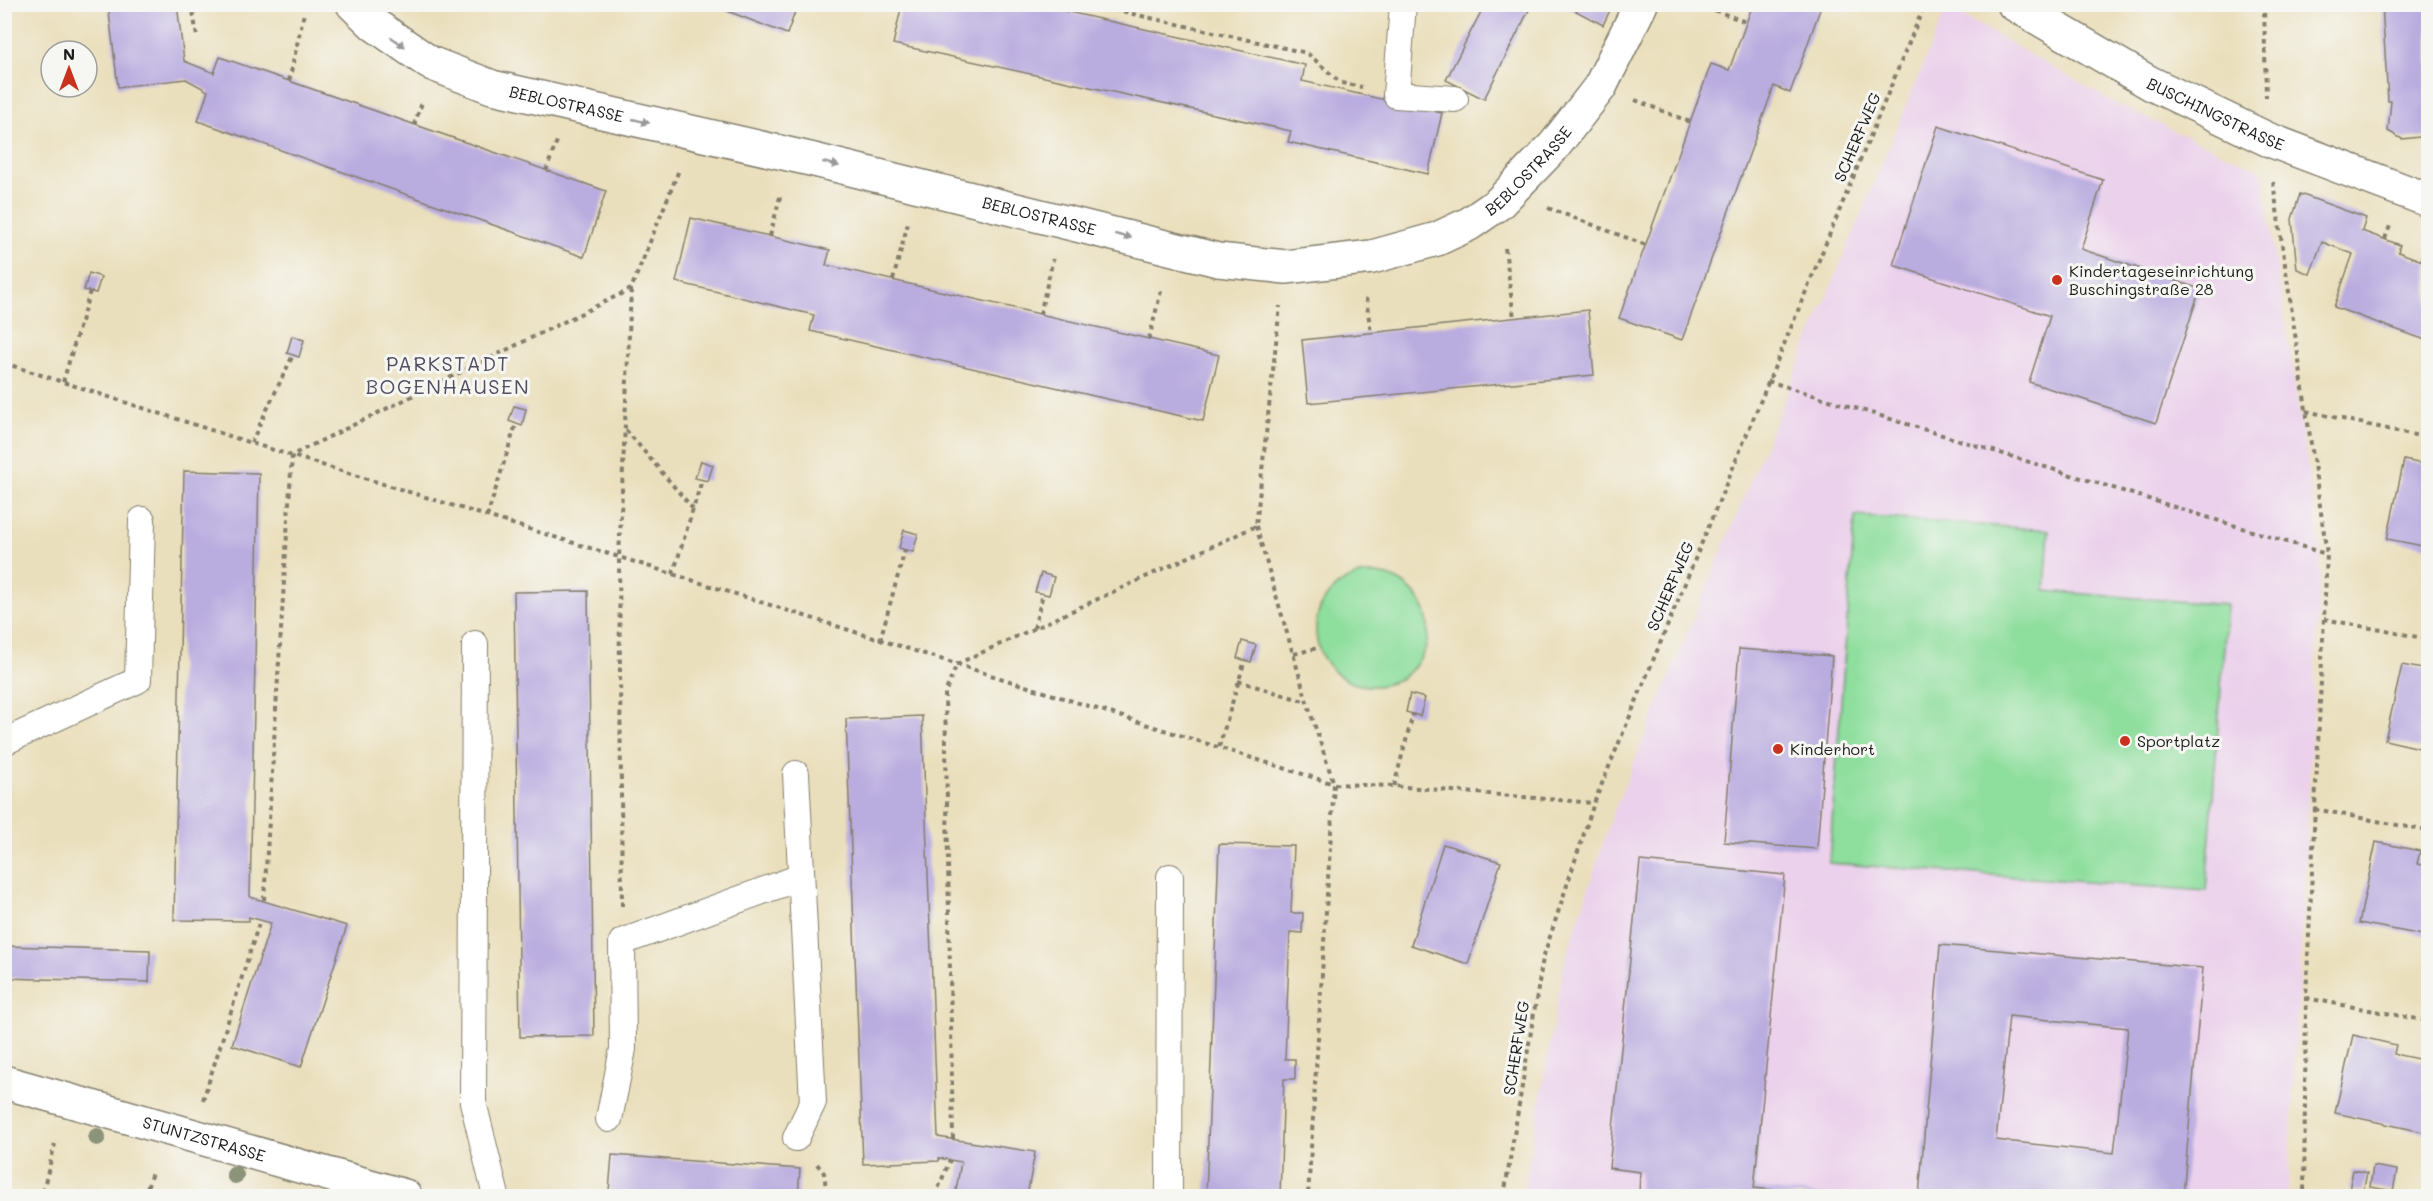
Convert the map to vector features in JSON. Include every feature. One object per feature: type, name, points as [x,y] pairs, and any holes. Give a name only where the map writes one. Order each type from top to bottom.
[{"type":"street","name":"BEBLOSTRASSE","points":[[353,4],[375,25],[429,63],[492,87],[691,132],[1218,260],[1286,267],[1372,257],[1437,239],[1469,224],[1498,204],[1554,146],[1600,87],[1641,4]]},
{"type":"street","name":"BUSCHINGSTRASSE","points":[[2014,4],[2150,83],[2267,138],[2428,200]]},
{"type":"street","name":"STUNTZSTRASSE","points":[[4,1082],[192,1135],[335,1187],[405,1197]]},
{"type":"lane","points":[[1403,4],[1396,95],[1455,99]]},
{"type":"lane","points":[[4,742],[138,680],[142,520]]},
{"type":"lane","points":[[475,644],[473,1102],[496,1197]]},
{"type":"lane","points":[[796,774],[813,1102],[796,1138]]},
{"type":"lane","points":[[609,1119],[623,1049],[622,942],[801,877]]},
{"type":"lane","points":[[1169,1197],[1170,877]]},
{"type":"path","points":[[192,4],[197,37]]},
{"type":"path","points":[[1088,4],[1307,53],[1341,83],[1396,95]]},
{"type":"path","points":[[1698,4],[1746,22]]},
{"type":"path","name":"SCHERFWEG","points":[[1504,1197],[1543,958],[1594,803],[1925,4]]},
{"type":"path","points":[[2264,4],[2267,138],[2327,554],[2306,998],[2304,1195],[2330,1197]]},
{"type":"path","points":[[289,81],[304,13]]},
{"type":"path","points":[[414,125],[424,98]]},
{"type":"path","points":[[1634,100],[1690,122]]},
{"type":"path","points":[[622,942],[619,557],[631,289],[681,166],[691,132]]},
{"type":"path","points":[[546,171],[559,136]]},
{"type":"path","points":[[770,236],[782,190]]},
{"type":"path","points":[[1547,208],[1646,245]]},
{"type":"path","points":[[893,280],[909,219]]},
{"type":"path","points":[[2422,261],[2428,243]]},
{"type":"path","points":[[1505,247],[1514,318]]},
{"type":"path","points":[[1040,314],[1055,252]]},
{"type":"path","points":[[1286,267],[1256,526],[1307,702],[1334,784],[1308,1197]]},
{"type":"path","points":[[1149,339],[1164,277]]},
{"type":"path","points":[[292,455],[631,289]]},
{"type":"path","points":[[63,382],[90,291]]},
{"type":"path","points":[[1366,294],[1371,333]]},
{"type":"path","points":[[251,443],[293,355]]},
{"type":"path","points":[[4,363],[1334,784],[1394,786],[1594,803]]},
{"type":"path","points":[[1768,381],[2327,554]]},
{"type":"path","points":[[2306,411],[2428,438]]},
{"type":"path","points":[[488,517],[516,424]]},
{"type":"path","points":[[625,430],[693,509]]},
{"type":"path","points":[[264,900],[292,455]]},
{"type":"path","points":[[673,574],[702,480]]},
{"type":"path","points":[[953,1139],[945,693],[957,664],[1256,526]]},
{"type":"path","points":[[880,640],[905,550]]},
{"type":"path","points":[[1033,629],[1043,594]]},
{"type":"path","points":[[2324,619],[2428,639]]},
{"type":"path","points":[[1293,654],[1317,648]]},
{"type":"path","points":[[1219,747],[1245,660]]},
{"type":"path","points":[[1238,681],[1307,702]]},
{"type":"path","points":[[1394,786],[1413,714]]},
{"type":"path","points":[[2315,809],[2428,831]]},
{"type":"path","points":[[192,1135],[260,920]]},
{"type":"path","points":[[2306,998],[2428,1021]]},
{"type":"path","points":[[43,1191],[55,1144]]},
{"type":"path","points":[[935,1197],[950,1160]]},
{"type":"path","points":[[145,1197],[152,1172]]},
{"type":"shaded area","points":[[1947,7],[2120,106],[2262,171],[2321,554],[2288,1196],[1523,1196],[1564,964],[1613,813]]},
{"type":"green space","points":[[1855,516],[2049,530],[2045,591],[2227,605],[2206,891],[1829,863]]},
{"type":"green space","points":[[1372,574],[1394,578],[1412,590],[1424,608],[1428,630],[1424,652],[1412,670],[1394,682],[1372,686],[1350,682],[1332,670],[1320,652],[1316,630],[1320,608],[1332,590],[1350,578]]},
{"type":"building","points":[[108,4],[177,4],[184,61],[214,73],[220,57],[606,191],[584,257],[198,121],[208,91],[186,79],[118,87]]},
{"type":"building","points":[[709,4],[798,4],[787,34]]},
{"type":"building","points":[[902,4],[1033,4],[1305,65],[1302,81],[1442,113],[1428,174],[1288,142],[1291,131],[893,44]]},
{"type":"building","points":[[1485,4],[1532,4],[1484,99],[1446,80]]},
{"type":"building","points":[[1569,4],[1613,4],[1603,25],[1568,7]]},
{"type":"building","points":[[1753,4],[1822,4],[1790,93],[1774,86],[1682,340],[1619,318],[1711,64],[1729,70]]},
{"type":"building","points":[[2382,4],[2428,4],[2428,136],[2402,139],[2388,131],[2391,101],[2388,101]]},
{"type":"building","points":[[1938,126],[2103,180],[2081,249],[2200,289],[2156,423],[2029,382],[2050,316],[1893,265]]},
{"type":"building","points":[[2300,194],[2366,218],[2362,231],[2400,245],[2398,252],[2428,263],[2428,341],[2334,307],[2353,254],[2322,242],[2310,274],[2297,269],[2292,219]]},
{"type":"building","points":[[691,218],[830,250],[826,265],[1219,355],[1203,421],[810,331],[814,315],[676,282]]},
{"type":"building","points":[[89,273],[101,277],[96,293],[84,290]]},
{"type":"building","points":[[1588,310],[1594,375],[1308,403],[1302,340]]},
{"type":"building","points":[[292,336],[304,340],[299,357],[287,353]]},
{"type":"building","points":[[514,406],[526,409],[522,426],[509,421]]},
{"type":"building","points":[[2404,460],[2428,465],[2428,547],[2387,539]]},
{"type":"building","points":[[701,461],[713,465],[708,481],[695,478]]},
{"type":"building","points":[[184,471],[259,473],[250,897],[347,926],[301,1067],[232,1045],[271,923],[249,917],[249,921],[174,920]]},
{"type":"building","points":[[904,530],[918,534],[913,552],[899,548]]},
{"type":"building","points":[[1041,573],[1054,577],[1049,595],[1035,592]]},
{"type":"building","points":[[588,591],[594,1036],[520,1037],[514,592]]},
{"type":"building","points":[[1242,641],[1256,645],[1251,662],[1237,658]]},
{"type":"building","name":"Kinderhort","points":[[1739,649],[1832,656],[1817,849],[1724,842]]},
{"type":"building","points":[[2402,665],[2428,670],[2428,750],[2385,740]]},
{"type":"building","points":[[1410,694],[1425,698],[1420,716],[1406,712]]},
{"type":"building","points":[[922,716],[938,1137],[1035,1152],[1027,1196],[955,1196],[961,1162],[939,1158],[939,1161],[863,1164],[846,719]]},
{"type":"building","points":[[2376,842],[2420,851],[2417,864],[2428,866],[2428,936],[2359,923]]},
{"type":"building","points":[[1219,844],[1294,846],[1291,913],[1303,913],[1302,933],[1290,932],[1285,1059],[1295,1059],[1295,1079],[1284,1079],[1280,1196],[1206,1196]]},
{"type":"building","points":[[1443,844],[1501,862],[1468,964],[1411,945]]},
{"type":"building","points":[[1640,861],[1785,875],[1754,1188],[1831,1196],[1639,1196],[1640,1172],[1609,1168]]},
{"type":"building","points":[[1940,945],[2203,968],[2183,1196],[1919,1196]],"holes":[[[2009,1016],[2128,1028],[2114,1153],[1996,1140]]]},
{"type":"building","points":[[4,946],[150,950],[149,982],[4,978]]},
{"type":"building","points":[[2353,1035],[2396,1045],[2394,1054],[2428,1061],[2428,1133],[2335,1113]]},
{"type":"building","points":[[612,1155],[800,1169],[798,1196],[685,1196],[609,1191]]},
{"type":"building","points":[[2373,1166],[2397,1170],[2393,1191],[2370,1187]]},
{"type":"building","points":[[2353,1170],[2367,1173],[2363,1192],[2349,1190]]},
{"type":"place","name":"Kindertageseinrichtung Buschingstraße 28","points":[[2057,280]]},
{"type":"place","name":"Sportplatz","points":[[2125,741]]},
{"type":"place","name":"Kinderhort","points":[[1778,749]]},
{"type":"district","name":"PARKSTADT BOGENHAUSEN","points":[[448,376]]}]
